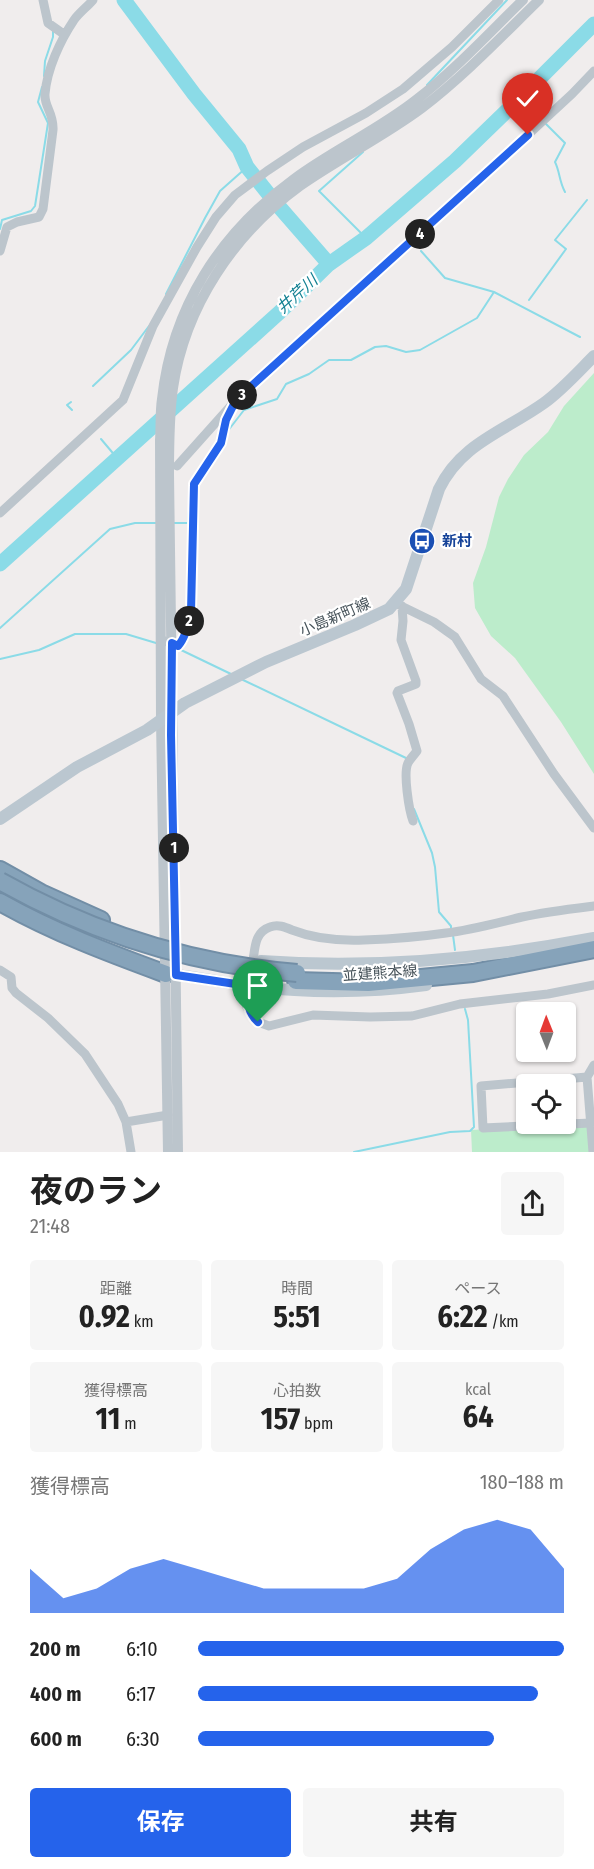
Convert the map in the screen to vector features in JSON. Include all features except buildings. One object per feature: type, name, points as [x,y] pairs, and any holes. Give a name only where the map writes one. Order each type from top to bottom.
[{"type":"highway","points":[[0,870],[72,908],[171,943]]},
{"type":"highway","points":[[0,881],[77,920],[135,941],[212,961],[297,977],[402,973],[476,962],[528,951]]},
{"type":"highway","points":[[0,890],[54,919],[134,950],[210,969],[369,983],[473,973],[594,949]]},
{"type":"highway","points":[[0,902],[46,927],[83,943],[171,974]]},
{"type":"main road","name":"小島新町線","points":[[0,819],[77,767],[147,730],[185,703],[243,673],[398,605],[406,589],[439,489],[454,464],[485,439],[544,403],[594,356]]},
{"type":"main road","name":"並建熊本線","points":[[171,943],[208,954],[254,961],[351,965],[528,951],[594,938]]},
{"type":"main road","name":"並建熊本線","points":[[171,974],[249,986],[361,992],[490,976],[594,949]]},
{"type":"street","points":[[43,0],[48,22],[65,35]]},
{"type":"street","points":[[0,251],[7,227],[39,217],[43,209],[54,118],[46,105],[44,96],[51,67],[65,35],[75,18],[93,0]]},
{"type":"street","points":[[0,513],[123,400],[153,326],[197,247],[216,217],[235,195],[303,147],[382,104],[403,89],[452,47],[498,0]]},
{"type":"street","points":[[169,474],[162,399],[169,357],[186,307],[219,250],[242,223],[417,99],[523,0]]},
{"type":"street","points":[[298,182],[389,131],[423,107],[539,0]]},
{"type":"street","points":[[169,474],[236,400],[439,217],[594,71]]},
{"type":"street","points":[[171,943],[161,719],[166,642],[173,388],[180,352],[196,309],[222,263],[266,207]]},
{"type":"street","points":[[166,642],[178,646],[181,643],[191,612],[194,484],[221,443],[226,420],[236,400]]},
{"type":"street","points":[[398,605],[403,621],[401,640],[416,681],[416,684],[397,693],[417,751],[407,764],[408,805],[413,821]]},
{"type":"street","points":[[398,605],[434,622],[455,637],[481,679],[502,696],[554,774],[594,828]]},
{"type":"street","points":[[166,642],[172,712],[168,1152]]},
{"type":"street","points":[[254,961],[255,943],[258,936],[272,926],[281,926],[325,939],[407,938],[447,933],[523,917],[594,906]]},
{"type":"street","points":[[0,970],[11,977],[12,988],[16,993],[48,1018],[85,1054],[118,1104],[126,1122],[131,1152]]},
{"type":"street","points":[[249,986],[247,1007],[258,1022],[269,1026],[313,1015],[412,1016],[460,1004],[548,994],[594,985]]},
{"type":"street","points":[[171,1007],[178,1152]]},
{"type":"street","points":[[593,1152],[587,1077],[594,1065]]},
{"type":"street","points":[[587,1077],[481,1086],[483,1128],[591,1123]]},
{"type":"street","points":[[126,1122],[168,1115]]},
{"type":"green space","points":[[594,373],[594,774],[561,722],[515,658],[491,636],[475,608],[473,583],[486,547],[499,497],[508,479],[524,455],[548,432],[564,406]]},
{"type":"green space","points":[[591,1123],[593,1152],[472,1152],[471,1130],[516,1127],[516,1134],[576,1134],[576,1124]]},
{"type":"waterway","points":[[124,0],[194,94],[239,149],[247,167],[329,264]]},
{"type":"waterway","points":[[427,85],[507,0]]},
{"type":"waterway","name":"井芹川","points":[[0,564],[281,311],[329,264],[366,238],[455,161],[594,24]]},
{"type":"waterway","points":[[44,76],[45,61],[53,37],[53,29]]},
{"type":"waterway","points":[[0,229],[2,220],[31,211],[35,206],[48,123],[38,102],[42,87]]},
{"type":"waterway","points":[[520,98],[540,118]]},
{"type":"waterway","points":[[544,122],[565,143],[555,162],[565,192]]},
{"type":"waterway","points":[[363,152],[319,191],[366,238]]},
{"type":"waterway","points":[[166,294],[220,191],[247,167]]},
{"type":"waterway","points":[[529,300],[566,249],[555,240],[587,200]]},
{"type":"waterway","points":[[421,251],[445,278],[494,292]]},
{"type":"waterway","points":[[227,432],[244,410],[277,399],[286,384],[309,374],[329,360],[351,360],[375,347],[386,346],[406,352],[420,350],[477,318],[494,292],[580,337]]},
{"type":"waterway","points":[[93,386],[131,350],[149,326]]},
{"type":"waterway","points":[[71,402],[67,405],[72,410]]},
{"type":"waterway","points":[[101,439],[117,458]]},
{"type":"waterway","points":[[174,523],[188,523],[189,510]]},
{"type":"waterway","points":[[0,628],[110,529],[135,523],[157,523]]},
{"type":"waterway","points":[[0,659],[39,650],[75,634],[126,634],[156,643]]},
{"type":"waterway","points":[[179,649],[231,674]]},
{"type":"waterway","points":[[241,679],[406,758]]},
{"type":"waterway","points":[[414,809],[432,853],[439,912],[451,926],[451,930]]},
{"type":"waterway","points":[[453,935],[455,950]]},
{"type":"waterway","points":[[354,1152],[450,1132],[470,1131],[474,1127],[468,1020],[465,1009]]},
{"type":"place","name":"新村","points":[[422,541]]},
{"type":"route","points":[[258,1022],[247,1007],[249,986],[176,975],[171,735],[172,643],[178,646],[181,643],[191,612],[194,484],[221,443],[226,420],[236,400],[528,135]]}]
